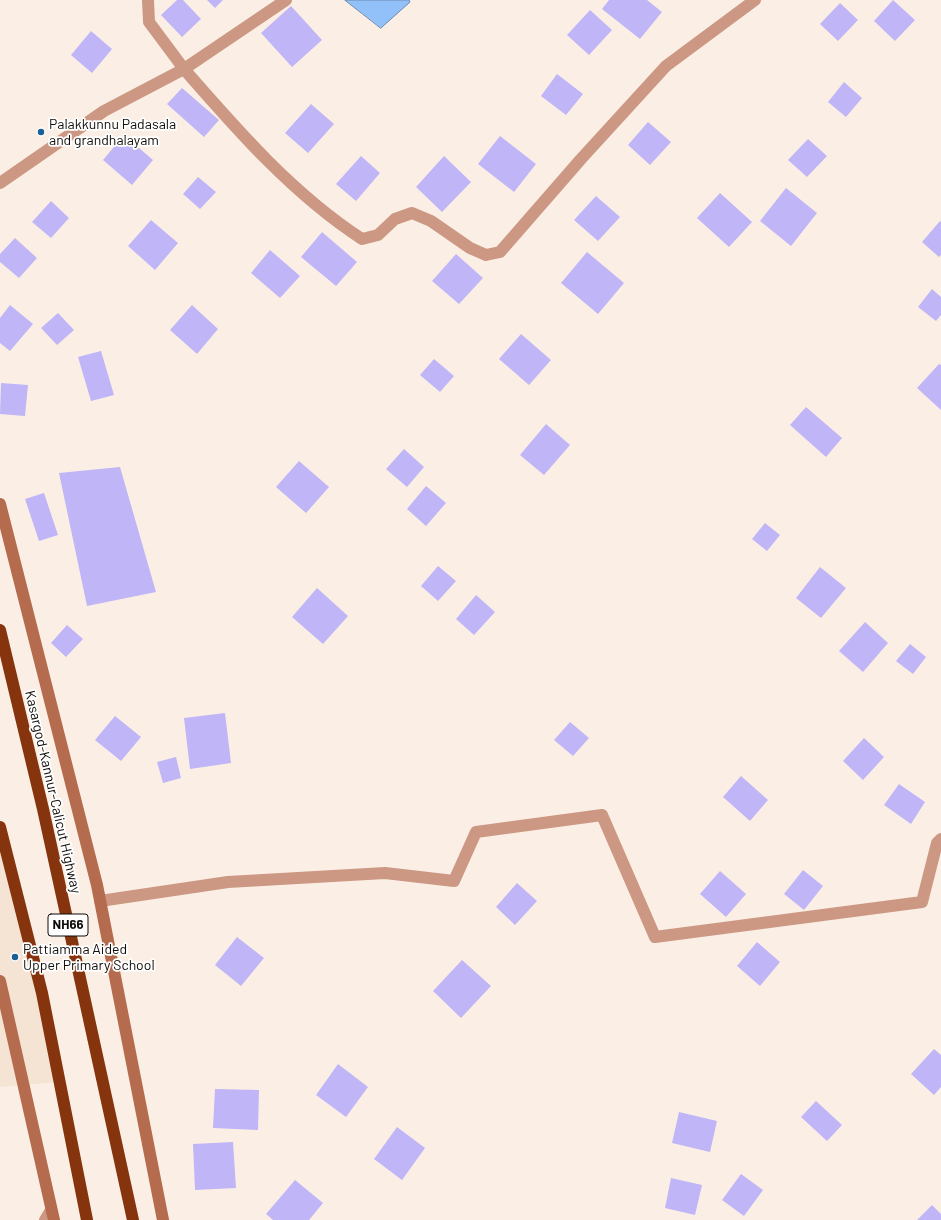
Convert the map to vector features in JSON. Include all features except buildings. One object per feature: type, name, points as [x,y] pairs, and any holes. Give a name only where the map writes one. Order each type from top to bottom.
[{"type":"highway","name":"Kasargod-Kannur-Calicut Highway","points":[[0,630],[43,809],[134,1220]]},
{"type":"highway","name":"NH66","points":[[0,827],[42,993],[88,1220]]},
{"type":"street","points":[[148,0],[149,22],[184,69],[216,106],[292,185],[341,225],[362,239],[378,235],[395,219],[412,213],[431,221],[470,248],[486,255],[500,252],[580,159],[666,66],[755,0]]},
{"type":"street","points":[[0,183],[104,111],[184,69],[286,0]]},
{"type":"street","points":[[0,504],[97,885],[163,1220]]},
{"type":"street","points":[[100,901],[228,882],[385,873],[454,881],[476,832],[602,815],[655,937],[922,902],[937,843],[941,839]]},
{"type":"street","points":[[0,981],[50,1217]]},
{"type":"shaded area","name":"Pattiamma Aided Upper Primary School","points":[[0,832],[59,1082],[0,1087]]},
{"type":"water","points":[[345,0],[409,0],[410,2],[381,28]]},
{"type":"place","name":"Palakkunnu Padasala and grandhalayam","points":[[41,132]]},
{"type":"place","name":"Pattiamma Aided Upper Primary School","points":[[15,957]]}]
